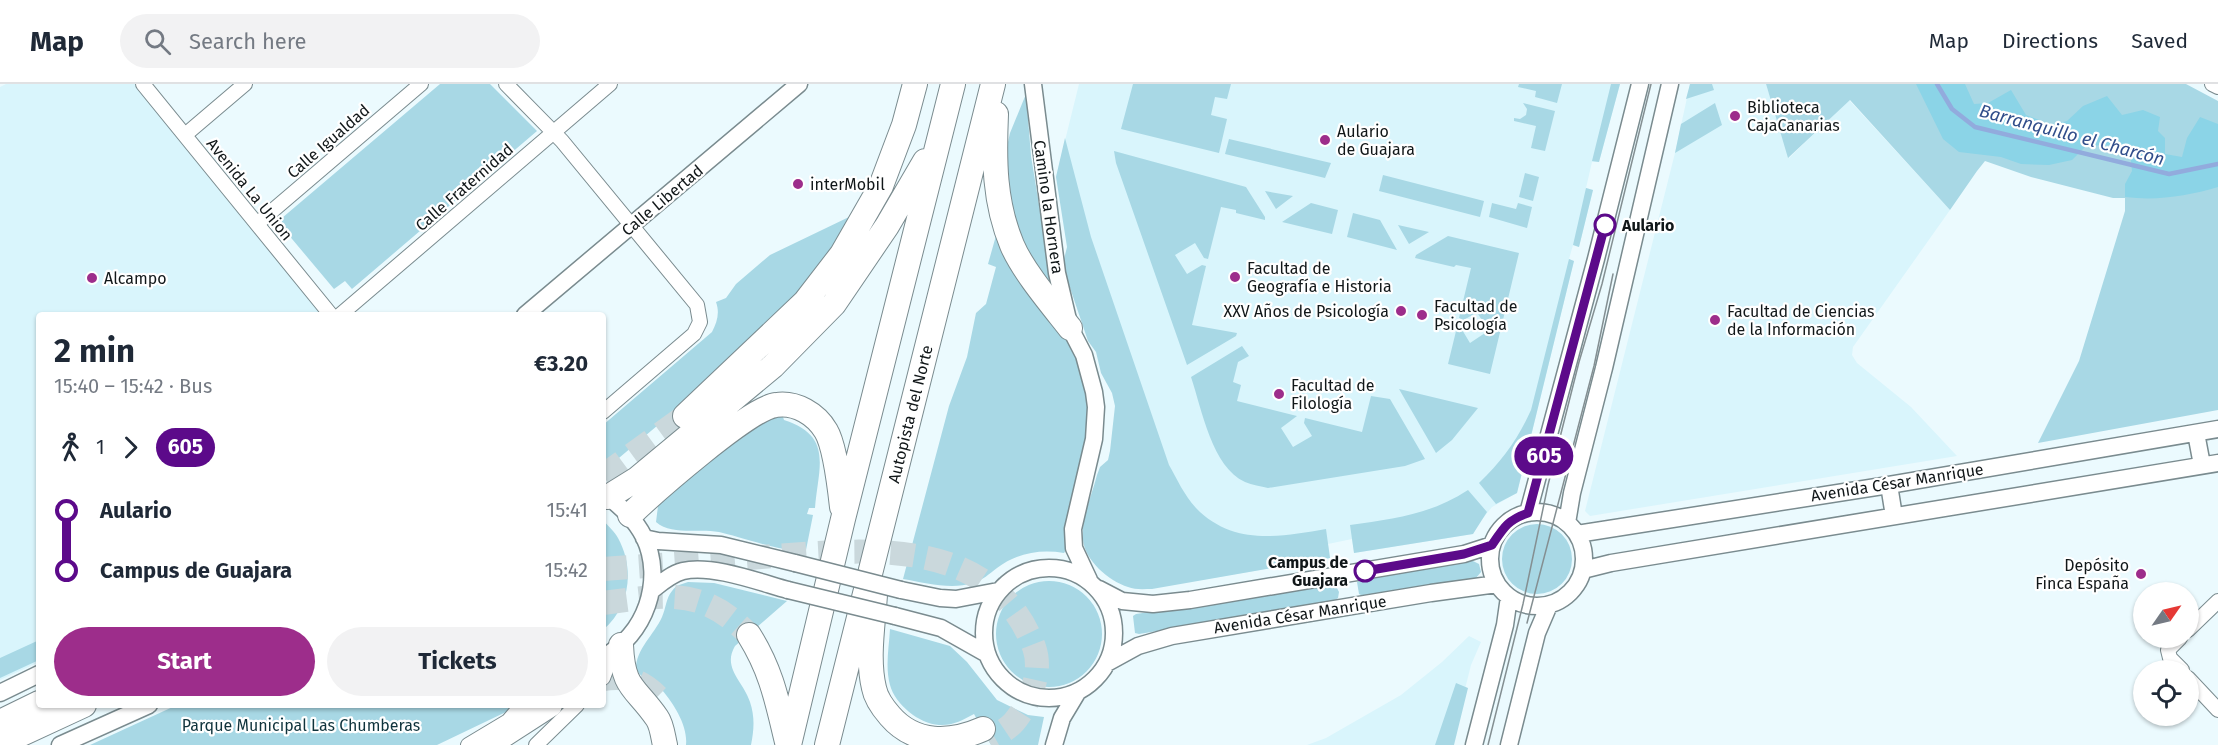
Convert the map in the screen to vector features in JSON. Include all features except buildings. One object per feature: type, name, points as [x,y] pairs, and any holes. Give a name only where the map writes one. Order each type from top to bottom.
[{"type":"highway","points":[[685,416],[805,302],[842,254],[881,186],[904,125],[915,84]]},
{"type":"highway","points":[[788,745],[953,84]]},
{"type":"highway","points":[[995,84],[994,163],[1004,220],[1013,247],[1039,288],[1070,328]]},
{"type":"highway","name":"Autopista del Norte","points":[[827,745],[995,84]]},
{"type":"highway","points":[[606,495],[637,479],[773,366],[834,304],[892,217],[941,133]]},
{"type":"highway","points":[[630,515],[651,494],[738,425],[762,409],[776,405],[792,406],[804,410],[818,420],[827,433],[843,519]]},
{"type":"highway","points":[[877,542],[872,660],[874,689],[881,706],[898,726],[923,738],[946,740],[967,736],[983,738]]},
{"type":"highway","points":[[749,635],[763,658],[774,686],[788,745]]},
{"type":"highway","points":[[612,652],[622,664],[628,685],[658,720],[665,745]]},
{"type":"highway","points":[[659,698],[674,722],[679,745]]},
{"type":"highway","points":[[0,722],[36,704]]},
{"type":"highway","points":[[0,744],[78,708]]},
{"type":"highway","points":[[488,745],[545,708]]},
{"type":"street","name":"Avenida La Union","points":[[143,84],[329,312]]},
{"type":"street","points":[[185,135],[245,84]]},
{"type":"street","name":"Calle Igualdad","points":[[257,224],[421,84]]},
{"type":"street","points":[[506,84],[554,132],[697,305],[700,322],[694,334],[606,409]]},
{"type":"street","name":"Calle Fraternidad","points":[[344,312],[610,84]]},
{"type":"street","name":"Calle Libertad","points":[[529,312],[799,84]]},
{"type":"street","name":"Camino la Hornera","points":[[1034,84],[1054,253],[1070,328],[1091,378],[1096,407],[1092,447],[1073,529],[1074,548],[1094,585]]},
{"type":"street","points":[[1528,513],[1596,260],[1640,84]]},
{"type":"street","points":[[1572,528],[1549,514],[1528,513],[1506,524],[1492,545],[1491,565],[1497,584],[1509,597],[1531,606],[1549,605],[1561,600],[1579,582],[1583,570],[1583,551],[1572,528],[1572,493],[1604,368],[1670,84]]},
{"type":"street","points":[[2212,84],[2218,87]]},
{"type":"street","name":"Avenida César Manrique","points":[[1572,528],[1889,484],[2218,429]]},
{"type":"street","points":[[2196,433],[2210,464]]},
{"type":"street","name":"Avenida César Manrique","points":[[1583,570],[1611,563],[2210,464]]},
{"type":"street","points":[[1889,484],[1894,516]]},
{"type":"street","points":[[606,495],[630,515],[644,538],[651,562],[651,591],[639,624],[612,652],[606,669]]},
{"type":"street","points":[[644,538],[721,545],[940,598],[956,599],[998,591]]},
{"type":"street","name":"Avenida César Manrique","points":[[1094,585],[1122,601],[1153,604],[1190,600],[1464,554],[1492,545]]},
{"type":"street","points":[[1041,567],[1066,569],[1094,585],[1109,606],[1114,625],[1114,644],[1107,663],[1095,680],[1077,693],[1047,699],[1016,690],[1004,680],[994,668],[987,654],[984,632],[987,611],[998,591],[1017,575],[1041,567]]},
{"type":"street","points":[[651,591],[666,579],[683,571],[703,570],[941,628],[987,654]]},
{"type":"street","name":"Avenida César Manrique","points":[[1107,663],[1138,646],[1172,636],[1497,584]]},
{"type":"street","points":[[1474,745],[1509,597]]},
{"type":"street","points":[[2199,619],[2218,601]]},
{"type":"street","points":[[1509,745],[1537,633],[1549,605]]},
{"type":"street","points":[[0,693],[36,675]]},
{"type":"street","points":[[2199,690],[2218,710]]},
{"type":"street","points":[[1054,745],[1062,718],[1077,693]]},
{"type":"street","points":[[60,745],[142,708]]},
{"type":"street","points":[[468,745],[508,721],[519,708]]},
{"type":"street","points":[[536,745],[574,708]]},
{"type":"shaded area","points":[[6,84],[148,84],[335,312],[36,312],[36,663],[0,680],[0,87]]},
{"type":"shaded area","name":"Campus de Guajara","points":[[1079,84],[1620,84],[1599,162],[1592,162],[1586,188],[1593,190],[1579,247],[1573,245],[1569,259],[1574,261],[1517,493],[1492,507],[1473,534],[1354,553],[1352,539],[1328,544],[1330,558],[1195,581],[1118,411],[1056,177]]},
{"type":"shaded area","points":[[1690,84],[1766,84],[1789,158],[1849,100],[1950,210],[1853,347],[1852,355],[1857,363],[1911,407],[1957,456],[1590,516],[1585,511],[1675,153]]},
{"type":"shaded area","points":[[1916,84],[1965,84],[1974,104],[1988,103],[2011,90],[2026,115],[2052,125],[2067,121],[2083,106],[2107,96],[2122,115],[2143,110],[2160,117],[2158,131],[2165,138],[2165,154],[2182,157],[2187,138],[2200,117],[2218,124],[2218,187],[2172,197],[2125,197],[2125,184],[2132,171],[2130,152],[2114,145],[2086,146],[2072,160],[2049,165],[2021,164],[2001,157],[1959,152],[1943,139]]},
{"type":"shaded area","points":[[1469,636],[1481,642],[1471,665],[1451,745],[1307,745],[1326,738],[1401,695],[1442,662]]},
{"type":"green space","points":[[440,84],[490,84],[537,131],[352,289],[345,281],[334,289],[282,227],[282,218]]},
{"type":"green space","points":[[1133,84],[1231,84],[1227,99],[1215,97],[1211,115],[1227,119],[1219,153],[1121,129]]},
{"type":"green space","points":[[1519,84],[1562,84],[1557,103],[1535,97],[1536,91],[1518,87]]},
{"type":"green space","points":[[1611,84],[1620,84],[1599,162],[1592,161]]},
{"type":"green space","points":[[1690,84],[1712,84],[1714,90],[1686,99]]},
{"type":"green space","points":[[1766,84],[2186,84],[2218,101],[2218,410],[2038,443],[2079,361],[2125,211],[2125,198],[2113,198],[2031,177],[1985,161],[1950,210],[1850,100],[1788,158]]},
{"type":"green space","points":[[1026,94],[1031,156],[1051,278],[1049,284],[1028,256],[1008,199],[1004,160],[1010,133]]},
{"type":"green space","points":[[1523,103],[1555,111],[1545,151],[1531,148],[1536,126],[1514,121],[1514,118],[1520,119],[1526,115],[1527,109]]},
{"type":"green space","points":[[1715,103],[1722,125],[1675,153],[1681,124]]},
{"type":"green space","points":[[1065,138],[1091,237],[1169,465],[1184,492],[1196,508],[1210,520],[1241,533],[1274,536],[1326,529],[1330,558],[1152,589],[1140,589],[1131,588],[1113,580],[1099,569],[1088,555],[1083,539],[1084,523],[1100,467],[1108,460],[1115,406],[1112,393],[1101,373],[1096,352],[1088,341],[1066,276],[1064,259],[1067,247],[1056,177]]},
{"type":"green space","points":[[1229,139],[1331,163],[1325,178],[1225,154]]},
{"type":"green space","points":[[1114,151],[1246,187],[1265,217],[1265,220],[1221,207],[1208,259],[1204,258],[1195,243],[1175,255],[1187,274],[1202,265],[1206,266],[1192,325],[1237,333],[1236,336],[1187,365],[1116,163]]},
{"type":"green space","points":[[1525,173],[1539,177],[1533,201],[1519,197]]},
{"type":"green space","points":[[1383,175],[1484,201],[1480,217],[1379,191]]},
{"type":"green space","points":[[1586,188],[1593,190],[1579,247],[1573,245]]},
{"type":"green space","points":[[1265,191],[1293,196],[1276,209]]},
{"type":"green space","points":[[1311,203],[1338,210],[1332,234],[1282,222]]},
{"type":"green space","points":[[1492,203],[1516,209],[1518,203],[1532,207],[1527,228],[1489,217]]},
{"type":"green space","points":[[1353,213],[1380,220],[1397,250],[1347,237]]},
{"type":"green space","points":[[849,217],[815,278],[715,377],[613,463],[619,471],[606,472],[606,422],[712,332],[718,310],[716,302],[726,298],[736,284],[770,255]]},
{"type":"green space","points":[[999,225],[1074,351],[1085,389],[1086,436],[1068,520],[1067,549],[1064,553],[1029,553],[1005,563],[980,580],[965,585],[938,585],[903,579],[949,406],[967,357],[976,313],[986,304],[996,267],[988,264]]},
{"type":"green space","points":[[1398,225],[1429,232],[1409,244]]},
{"type":"green space","points":[[1448,236],[1519,253],[1490,374],[1448,364],[1457,327],[1461,328],[1470,343],[1488,331],[1477,312],[1464,320],[1459,318],[1471,268],[1456,265],[1454,267],[1415,258],[1416,255]]},
{"type":"green space","points":[[1569,259],[1574,261],[1517,493],[1496,504],[1479,483],[1509,449],[1531,410]]},
{"type":"green space","points":[[1242,346],[1249,356],[1238,362],[1233,382],[1241,385],[1237,401],[1297,416],[1281,428],[1293,447],[1312,436],[1304,423],[1305,418],[1362,432],[1371,396],[1390,399],[1425,459],[1405,466],[1268,488],[1245,482],[1234,475],[1216,451],[1191,377]]},
{"type":"green space","points":[[1399,389],[1478,408],[1452,440],[1436,453]]},
{"type":"green space","points":[[782,414],[784,420],[800,427],[810,435],[817,444],[819,455],[820,467],[815,508],[809,508],[807,514],[813,515],[806,550],[777,548],[719,532],[670,529],[656,522],[658,506],[664,498],[753,425]]},
{"type":"green space","points":[[1468,490],[1487,512],[1473,534],[1354,553],[1350,525],[1397,518],[1426,510]]},
{"type":"green space","points":[[606,523],[618,538],[627,562],[628,575],[624,599],[612,621],[606,627]]},
{"type":"green space","points":[[1537,524],[1556,530],[1566,540],[1572,559],[1566,578],[1556,588],[1537,594],[1518,588],[1508,578],[1502,559],[1508,540],[1518,530]]},
{"type":"green space","points":[[1471,560],[1479,564],[1481,572],[1476,578],[1365,597],[1359,594],[1357,582],[1363,579]]},
{"type":"green space","points":[[1049,581],[1069,585],[1087,596],[1098,614],[1102,634],[1098,654],[1087,672],[1069,683],[1049,687],[1029,683],[1011,672],[1000,654],[996,634],[1000,614],[1011,596],[1029,585]]},
{"type":"green space","points":[[688,582],[714,583],[787,601],[735,646],[732,654],[732,668],[752,708],[754,724],[751,745],[686,745],[685,730],[671,702],[662,690],[658,694],[636,670],[642,649],[659,624],[670,594],[677,586]]},
{"type":"green space","points":[[1330,584],[1336,586],[1339,592],[1338,598],[1333,602],[1135,633],[1133,616],[1136,614]]},
{"type":"green space","points":[[890,629],[950,646],[967,662],[997,700],[1028,715],[1044,717],[1038,745],[991,745],[974,714],[953,724],[939,725],[924,721],[909,712],[897,699],[890,685],[888,664]]},
{"type":"green space","points":[[36,641],[36,661],[0,678],[0,658]]},
{"type":"green space","points":[[1456,683],[1468,688],[1454,745],[1435,745]]},
{"type":"green space","name":"Parque Municipal Las Chumberas","points":[[170,708],[510,708],[437,745],[90,745]]},
{"type":"waterway","name":"Barranquillo el Charcón","points":[[1937,84],[1952,109],[1975,127],[2169,174],[2218,164]]},
{"type":"tunnel","points":[[606,474],[685,416]]},
{"type":"tunnel","points":[[606,569],[840,552],[880,552],[918,556],[955,566],[987,583],[1014,610],[1034,647],[1036,657],[1036,677],[1025,706],[1011,725],[988,740]]},
{"type":"tunnel","points":[[606,603],[664,597],[698,601],[732,619],[749,635]]},
{"type":"tunnel","points":[[606,679],[620,678],[640,683],[659,698]]},
{"type":"tram line","points":[[1488,745],[1523,604],[1548,485],[1579,362],[1602,284],[1651,84]]},
{"type":"tram line","points":[[1527,623],[1594,366],[1613,274]]},
{"type":"bus line","name":"605","points":[[1365,571],[1464,554],[1492,545],[1506,524],[1528,513],[1605,225]]},
{"type":"place","name":"Biblioteca CajaCanarias","points":[[1735,116]]},
{"type":"place","name":"Aulario de Guajara","points":[[1325,140]]},
{"type":"place","name":"interMobil","points":[[798,184]]},
{"type":"place","name":"Aulario","points":[[1605,225]]},
{"type":"place","name":"Facultad de Geografía e Historia","points":[[1235,277]]},
{"type":"place","name":"Alcampo","points":[[92,278]]},
{"type":"place","name":"XXV Años de Psicología","points":[[1401,311]]},
{"type":"place","name":"Facultad de Psicología","points":[[1422,315]]},
{"type":"place","name":"Facultad de Ciencias de la Información","points":[[1715,320]]},
{"type":"place","name":"Facultad de Filología","points":[[1279,394]]},
{"type":"place","name":"Campus de Guajara","points":[[1365,571]]},
{"type":"place","name":"Depósito Finca España","points":[[2141,574]]}]
